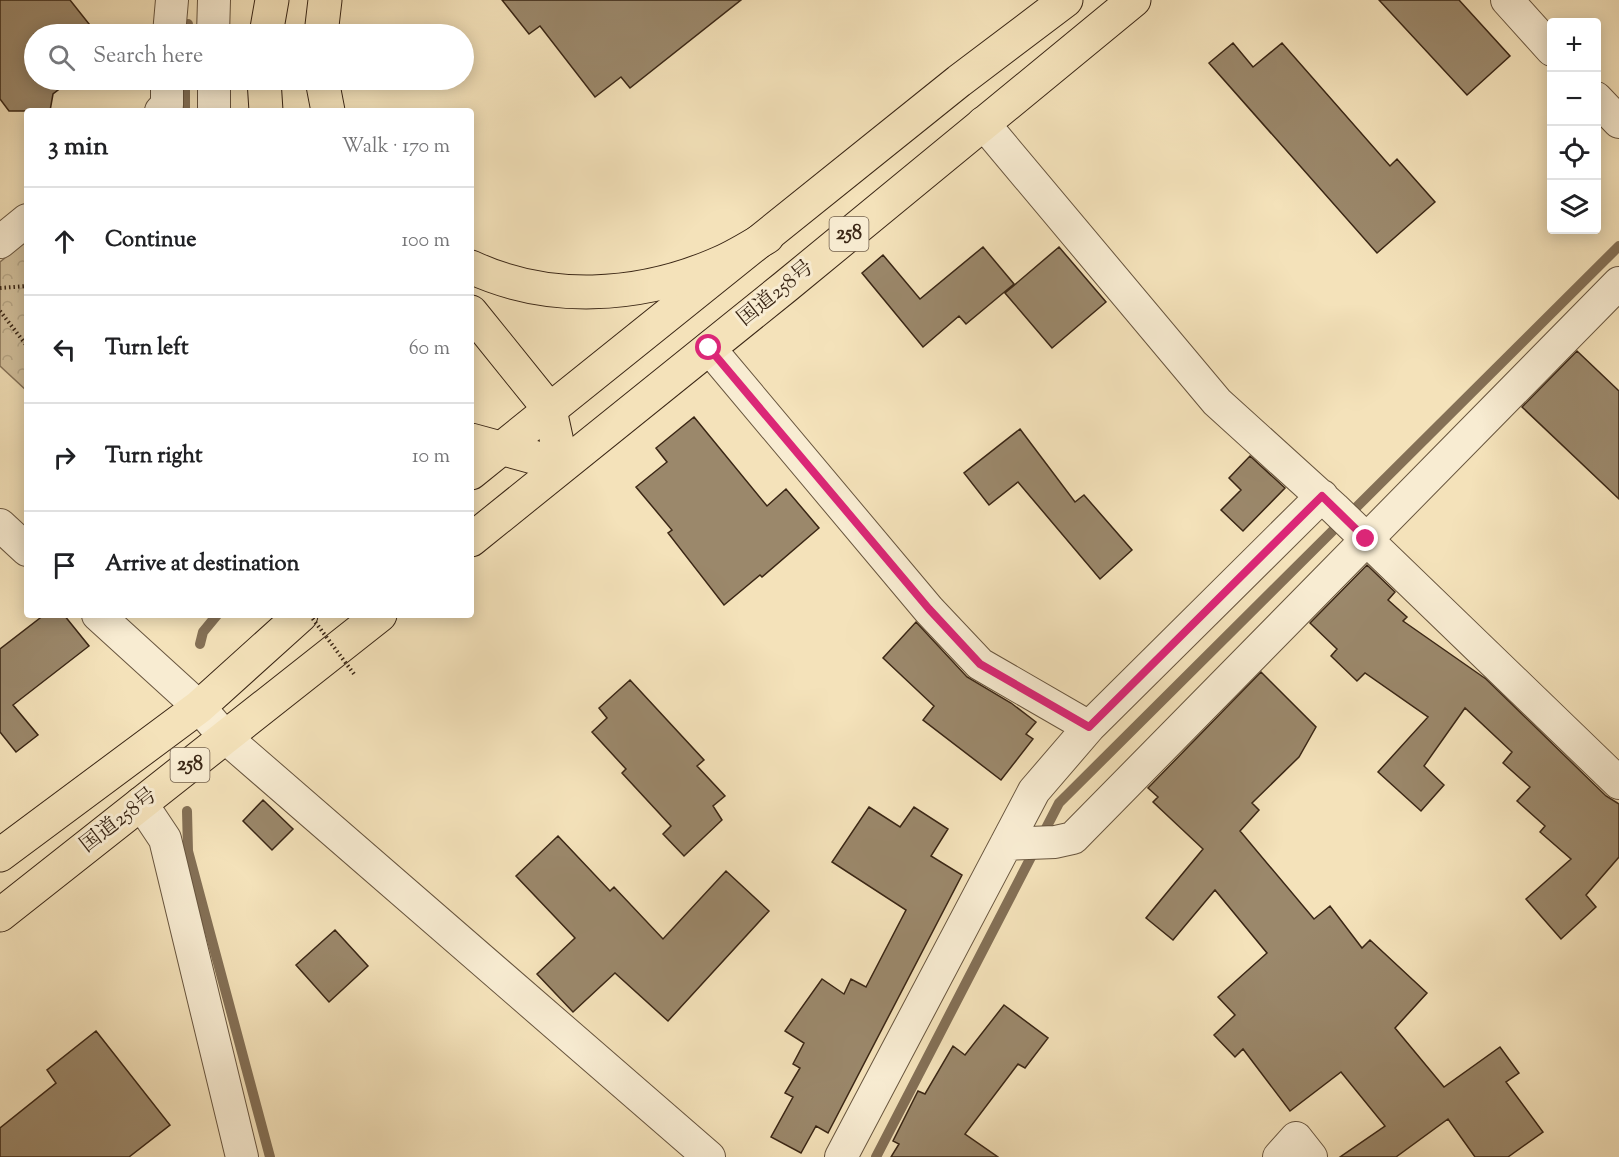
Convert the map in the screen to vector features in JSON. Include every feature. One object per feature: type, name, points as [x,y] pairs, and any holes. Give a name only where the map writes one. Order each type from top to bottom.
[{"type":"highway","points":[[268,24],[272,0]]},
{"type":"highway","points":[[322,24],[325,0]]},
{"type":"highway","name":"258","points":[[474,467],[486,444],[550,410],[959,81],[1066,0]]},
{"type":"highway","name":"国道258号","points":[[474,538],[1134,0]]},
{"type":"highway","points":[[265,90],[266,108]]},
{"type":"highway","points":[[324,90],[327,108]]},
{"type":"highway","points":[[474,268],[488,275],[530,287],[575,293],[620,291],[668,281],[715,265],[767,237]]},
{"type":"highway","points":[[474,316],[550,410],[562,465],[486,444]]},
{"type":"highway","name":"国道258号","points":[[0,855],[199,707],[299,618]]},
{"type":"highway","name":"国道258号","points":[[0,915],[376,618]]},
{"type":"street","points":[[170,24],[172,0]]},
{"type":"street","points":[[1507,0],[1547,45]]},
{"type":"street","points":[[207,1],[211,24]]},
{"type":"street","points":[[164,108],[167,105],[167,90]]},
{"type":"street","points":[[214,90],[214,108]]},
{"type":"street","points":[[1601,103],[1619,122]]},
{"type":"street","points":[[983,123],[1217,402],[1344,518],[1619,783]]},
{"type":"street","points":[[0,242],[24,222]]},
{"type":"street","points":[[841,1157],[1014,843],[1034,792],[1089,727],[1344,518],[1619,283]]},
{"type":"street","points":[[709,348],[929,609],[980,664],[1089,727]]},
{"type":"street","points":[[1014,843],[1055,842],[1073,838],[1344,518]]},
{"type":"street","points":[[0,525],[24,547]]},
{"type":"street","points":[[101,618],[199,707],[225,737],[709,1157]]},
{"type":"street","points":[[141,803],[165,838],[242,1157]]},
{"type":"street","points":[[1279,1157],[1296,1138],[1311,1157]]},
{"type":"path","points":[[0,288],[24,286]]},
{"type":"path","points":[[0,311],[24,342]]},
{"type":"path","points":[[312,618],[354,675]]},
{"type":"green space","points":[[24,242],[24,388],[0,366],[0,262]]},
{"type":"building","points":[[0,0],[70,0],[89,24],[24,24],[24,90],[58,90],[53,94],[51,108],[24,108],[24,111],[9,111],[0,99]]},
{"type":"building","points":[[502,0],[741,0],[630,88],[621,77],[595,97],[540,26],[529,34]]},
{"type":"building","points":[[1379,0],[1459,0],[1510,56],[1467,95]]},
{"type":"building","points":[[1233,43],[1253,67],[1282,43],[1390,166],[1397,159],[1435,202],[1377,253],[1209,63]]},
{"type":"building","points":[[983,247],[1014,284],[966,324],[959,316],[923,347],[862,273],[883,255],[920,299]]},
{"type":"building","points":[[1059,247],[1106,302],[1052,348],[1005,293]]},
{"type":"building","points":[[1577,351],[1619,391],[1619,499],[1522,407]]},
{"type":"building","points":[[694,417],[767,506],[786,489],[819,528],[762,577],[760,575],[724,605],[668,533],[672,530],[636,487],[667,462],[656,448]]},
{"type":"building","points":[[1020,429],[1075,502],[1084,495],[1132,550],[1100,579],[1018,482],[989,505],[964,473]]},
{"type":"building","points":[[1250,456],[1285,488],[1243,531],[1221,510],[1241,490],[1229,478]]},
{"type":"building","points":[[1367,565],[1395,592],[1388,600],[1407,617],[1403,621],[1486,679],[1606,796],[1619,804],[1619,857],[1586,895],[1596,907],[1561,939],[1526,899],[1571,859],[1540,832],[1545,826],[1517,801],[1530,787],[1503,763],[1512,752],[1465,708],[1424,766],[1444,785],[1421,811],[1378,772],[1428,717],[1365,673],[1357,681],[1331,656],[1337,649],[1310,623]]},
{"type":"building","points":[[40,618],[66,618],[89,646],[13,705],[38,735],[16,752],[0,732],[0,649]]},
{"type":"building","points":[[916,622],[967,677],[1011,703],[1036,722],[1026,734],[1033,739],[1001,780],[923,720],[934,706],[883,658]]},
{"type":"building","points":[[1261,672],[1316,727],[1299,757],[1252,803],[1259,810],[1240,831],[1314,919],[1330,906],[1362,948],[1370,940],[1427,993],[1395,1028],[1444,1087],[1500,1047],[1519,1073],[1506,1082],[1543,1132],[1508,1157],[1475,1157],[1448,1119],[1396,1157],[1340,1157],[1385,1126],[1341,1072],[1290,1111],[1243,1049],[1235,1057],[1214,1035],[1235,1015],[1218,997],[1267,953],[1215,890],[1173,940],[1146,918],[1203,849],[1153,802],[1158,797],[1148,788]]},
{"type":"building","points":[[630,680],[704,760],[697,766],[725,796],[713,806],[722,820],[684,856],[663,834],[671,826],[622,773],[626,769],[592,732],[607,718],[599,708]]},
{"type":"building","points":[[263,800],[293,829],[272,850],[243,821]]},
{"type":"building","points":[[869,807],[900,827],[914,807],[948,829],[931,856],[962,875],[828,1133],[816,1126],[801,1153],[771,1137],[793,1097],[785,1093],[800,1068],[793,1064],[804,1043],[785,1031],[822,979],[844,994],[851,979],[866,987],[906,910],[832,862]]},
{"type":"building","points":[[558,836],[610,891],[614,887],[663,939],[726,871],[769,911],[668,1021],[615,973],[573,1012],[537,974],[575,938],[516,876]]},
{"type":"building","points":[[335,930],[368,966],[329,1002],[296,965]]},
{"type":"building","points":[[1004,1005],[1048,1038],[1025,1068],[1018,1064],[965,1134],[998,1157],[891,1157],[899,1144],[893,1141],[918,1091],[925,1094],[953,1046],[965,1055]]},
{"type":"building","points":[[96,1031],[170,1125],[129,1157],[0,1157],[0,1128],[56,1083],[47,1070]]},
{"type":"waterway","points":[[185,90],[185,108]]},
{"type":"waterway","points":[[876,1157],[1059,803],[1619,246]]},
{"type":"waterway","points":[[200,644],[203,632],[215,618]]},
{"type":"waterway","points":[[187,811],[188,851],[270,1157]]},
{"type":"route","points":[[709,348],[929,609],[980,664],[1089,727],[1322,496],[1366,539]]}]
